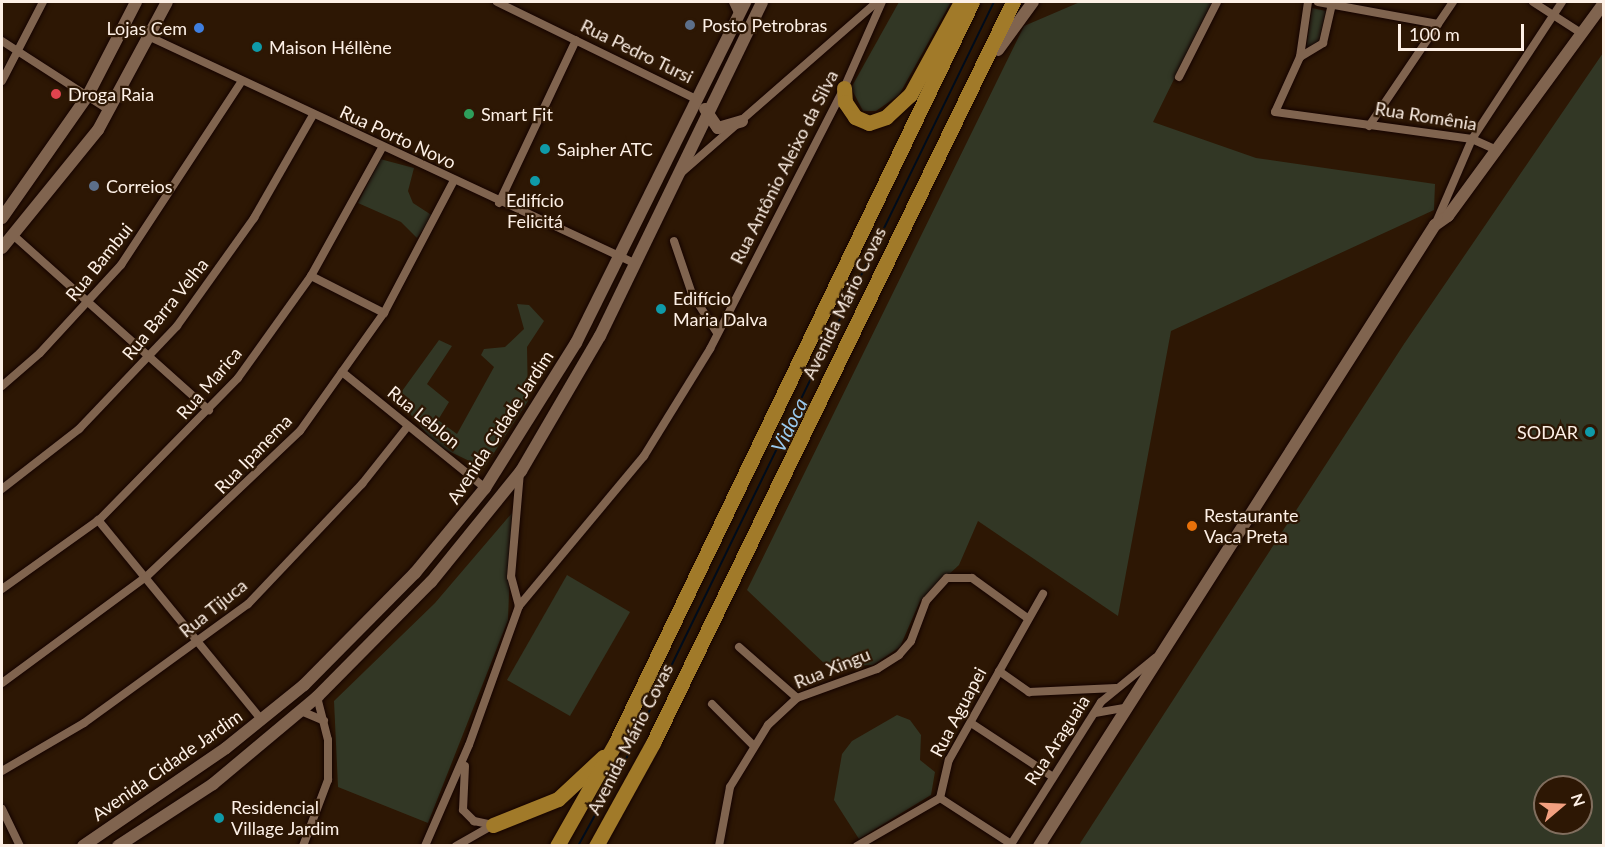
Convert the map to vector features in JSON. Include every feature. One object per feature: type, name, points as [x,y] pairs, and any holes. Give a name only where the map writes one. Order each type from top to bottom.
[{"type":"highway","points":[[844,88],[848,111],[861,121],[879,121],[895,110],[910,95],[961,2]]},
{"type":"highway","name":"Avenida Mário Covas","points":[[557,846],[616,742],[972,2]]},
{"type":"highway","name":"Avenida Mário Covas","points":[[596,846],[653,743],[1013,2]]},
{"type":"highway","points":[[955,120],[998,50]]},
{"type":"highway","points":[[493,825],[558,800],[616,742]]},
{"type":"main road","points":[[2,218],[88,95],[136,2]]},
{"type":"main road","points":[[2,248],[110,110],[167,2]]},
{"type":"main road","name":"Avenida Cidade Jardim","points":[[83,846],[261,719],[343,647],[440,545],[485,488],[576,343],[745,2]]},
{"type":"main road","name":"Avenida Cidade Jardim","points":[[118,846],[213,784],[317,697],[431,582],[520,471],[600,336],[762,2]]},
{"type":"main road","points":[[998,50],[1023,2]]},
{"type":"main road","points":[[998,50],[1033,2]]},
{"type":"main road","name":"Rua Romênia","points":[[1497,150],[1604,3]]},
{"type":"main road","points":[[698,100],[722,129],[742,121]]},
{"type":"main road","points":[[1040,846],[1435,225],[1448,216],[1497,150]]},
{"type":"street","points":[[2,81],[20,50],[42,2]]},
{"type":"street","name":"Rua Pedro Tursi","points":[[497,2],[698,100]]},
{"type":"street","points":[[733,2],[739,15]]},
{"type":"street","points":[[674,180],[879,2]]},
{"type":"street","name":"Rua Antônio Aleixo da Silva","points":[[519,606],[644,456],[717,333],[844,88],[879,2]]},
{"type":"street","points":[[1179,77],[1217,2]]},
{"type":"street","points":[[1300,57],[1308,2]]},
{"type":"street","points":[[1318,2],[1438,24]]},
{"type":"street","points":[[1370,126],[1453,2]]},
{"type":"street","points":[[1533,2],[1581,33]]},
{"type":"street","points":[[1435,225],[1472,139],[1562,2]]},
{"type":"street","points":[[1300,57],[1323,43],[1332,4]]},
{"type":"street","name":"Rua Porto Novo","points":[[150,37],[453,182],[634,262]]},
{"type":"street","points":[[499,203],[576,40]]},
{"type":"street","points":[[2,41],[20,50],[110,110]]},
{"type":"street","name":"Rua Romênia","points":[[1300,57],[1275,111],[1472,139],[1497,150]]},
{"type":"street","name":"Rua Bambui","points":[[2,386],[90,303],[158,214],[242,81]]},
{"type":"street","name":"Rua Barra Velha","points":[[2,489],[79,429],[150,357],[254,218],[313,115]]},
{"type":"street","name":"Rua Marica","points":[[2,589],[98,520],[209,410],[238,378],[311,276],[382,148]]},
{"type":"street","name":"Rua Ipanema","points":[[2,683],[146,577],[300,431],[384,313],[453,182]]},
{"type":"street","points":[[13,235],[209,410]]},
{"type":"street","points":[[674,241],[692,294],[717,333]]},
{"type":"street","points":[[311,276],[384,313]]},
{"type":"street","name":"Rua Leblon","points":[[342,372],[485,488]]},
{"type":"street","name":"Rua Tijuca","points":[[2,771],[84,723],[200,639],[263,588],[362,484],[408,426]]},
{"type":"street","points":[[493,825],[474,821],[463,810],[461,779],[470,745],[519,606],[511,577],[520,471]]},
{"type":"street","points":[[98,520],[200,639],[261,719]]},
{"type":"street","name":"Rua Xingu","points":[[719,846],[730,787],[752,744],[797,698],[877,669],[899,655],[911,641],[926,601],[947,578],[972,578],[1026,617]]},
{"type":"street","name":"Rua Aguapei","points":[[940,798],[949,760],[999,671],[1026,617],[1043,594]]},
{"type":"street","name":"Rua Araguaia","points":[[1010,845],[1095,713],[1116,688],[1172,640]]},
{"type":"street","points":[[739,647],[797,698]]},
{"type":"street","points":[[999,671],[1029,692],[1116,688]]},
{"type":"street","points":[[303,846],[328,780],[324,721],[317,697]]},
{"type":"street","points":[[712,704],[752,744]]},
{"type":"street","points":[[1095,713],[1128,707]]},
{"type":"street","points":[[301,711],[324,721]]},
{"type":"street","points":[[971,723],[1053,777]]},
{"type":"street","points":[[425,846],[470,745]]},
{"type":"street","points":[[863,844],[940,798],[1010,845]]},
{"type":"street","points":[[2,809],[20,846]]},
{"type":"street","points":[[456,846],[493,825]]},
{"type":"green space","points":[[899,2],[951,2],[899,95],[876,111],[863,111],[851,88]]},
{"type":"green space","points":[[1080,2],[1212,2],[1153,122],[1256,158],[1435,184],[1434,210],[1171,331],[1118,616],[978,521],[959,565],[920,601],[900,647],[873,665],[828,667],[747,590],[1024,26]]},
{"type":"green space","points":[[1312,8],[1326,11],[1319,41],[1306,50]]},
{"type":"green space","points":[[1603,53],[1603,845],[1079,845],[1404,344]]},
{"type":"green space","points":[[380,159],[414,168],[408,191],[413,203],[433,216],[417,238],[401,222],[358,203]]},
{"type":"green space","points":[[517,304],[529,305],[544,321],[527,347],[528,401],[484,468],[436,445],[397,398],[439,340],[452,346],[427,384],[449,402],[438,420],[457,434],[494,367],[481,355],[484,349],[505,347],[524,329]]},
{"type":"green space","points":[[512,513],[508,620],[428,823],[338,787],[334,701],[435,603]]},
{"type":"green space","points":[[567,575],[630,612],[570,716],[507,680]]},
{"type":"green space","points":[[897,715],[910,720],[921,735],[920,760],[935,772],[931,795],[859,839],[834,800],[842,754],[852,741]]},
{"type":"waterway","name":"Vidoca","points":[[578,846],[627,757],[994,2]]},
{"type":"place","name":"Posto Petrobras","points":[[690,25]]},
{"type":"place","name":"Lojas Cem","points":[[199,28]]},
{"type":"place","name":"Maison Héllène","points":[[257,47]]},
{"type":"place","name":"Droga Raia","points":[[56,94]]},
{"type":"place","name":"Smart Fit","points":[[469,114]]},
{"type":"place","name":"Saipher ATC","points":[[545,149]]},
{"type":"place","name":"Edifício Felicitá","points":[[535,181]]},
{"type":"place","name":"Correios","points":[[94,186]]},
{"type":"place","name":"Edifício Maria Dalva","points":[[661,309]]},
{"type":"place","name":"SODAR","points":[[1590,432]]},
{"type":"place","name":"Restaurante Vaca Preta","points":[[1192,526]]},
{"type":"place","name":"Residencial Village Jardim","points":[[219,818]]}]
